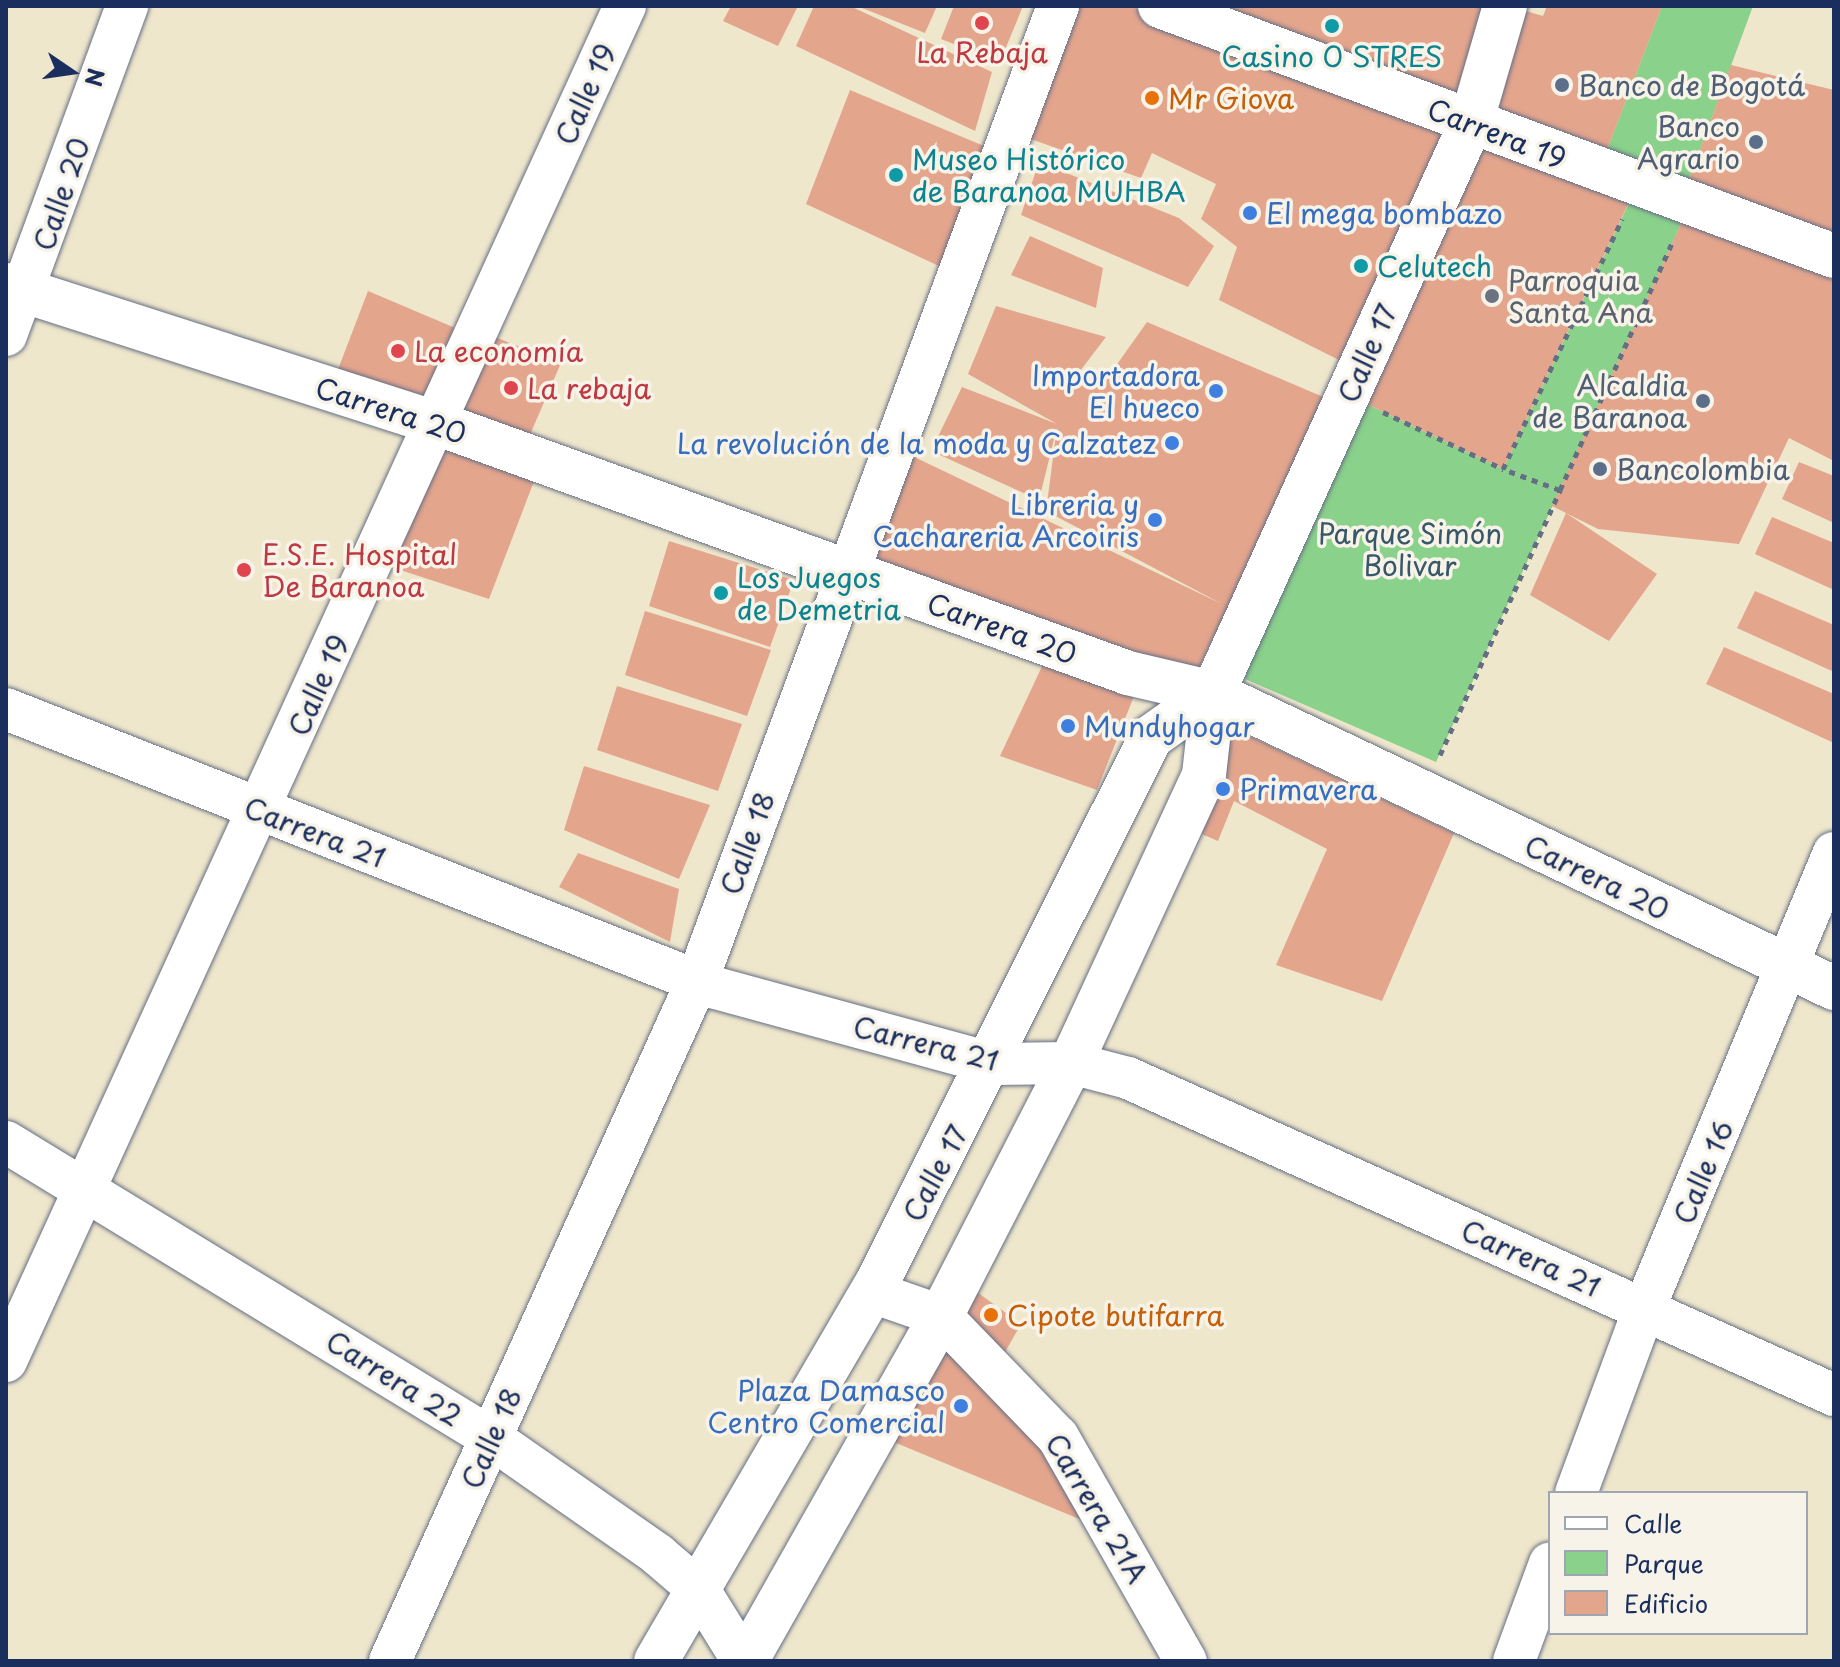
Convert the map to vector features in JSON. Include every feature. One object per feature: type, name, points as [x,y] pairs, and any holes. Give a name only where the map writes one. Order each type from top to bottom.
[{"type":"street","name":"Calle 20","points":[[6,335],[16,289],[127,6]]},
{"type":"street","name":"Calle 19","points":[[6,1361],[84,1184],[261,811],[625,6]]},
{"type":"street","name":"Calle 18","points":[[390,1661],[697,981],[844,572],[1058,6]]},
{"type":"street","name":"Carrera 19","points":[[1160,6],[1834,256]]},
{"type":"street","name":"Calle 17","points":[[745,1661],[941,1316],[1071,1063],[1204,775],[1213,693],[1471,123],[1505,6]]},
{"type":"street","name":"Carrera 20","points":[[16,289],[436,423],[1128,673],[1213,693],[1788,969],[1834,988]]},
{"type":"street","name":"Calle 17","points":[[656,1661],[872,1292],[993,1064],[1151,737],[1213,693]]},
{"type":"street","name":"Carrera 21","points":[[6,709],[697,981],[993,1064],[1071,1063],[1128,1078],[1834,1395]]},
{"type":"street","name":"Calle 16","points":[[1577,1491],[1644,1309],[1834,853]]},
{"type":"street","name":"Carrera 22","points":[[6,1142],[84,1184],[491,1438],[699,1590],[745,1661]]},
{"type":"street","name":"Carrera 21A","points":[[872,1292],[941,1316],[1058,1437],[1186,1661]]},
{"type":"street","points":[[1514,1661],[1548,1568]]},
{"type":"path","points":[[1503,469],[1623,215]]},
{"type":"path","points":[[1436,762],[1679,227]]},
{"type":"path","points":[[1366,403],[1503,469],[1560,490]]},
{"type":"green space","points":[[1662,6],[1753,6],[1684,193],[1602,163]]},
{"type":"green space","name":"Parque Simón Bolivar","points":[[1630,201],[1685,215],[1436,762],[1236,675],[1352,397],[1503,469]]},
{"type":"building","points":[[731,6],[798,6],[778,46],[723,21]]},
{"type":"building","points":[[814,6],[850,6],[992,72],[975,131],[796,46]]},
{"type":"building","points":[[857,6],[937,6],[925,33]]},
{"type":"building","name":"La Rebaja","points":[[954,6],[1023,6],[1000,62],[941,39]]},
{"type":"building","points":[[1073,6],[1129,6],[1457,129],[1345,363],[1219,300],[1237,247],[1201,219],[1216,184],[1152,153],[1141,178],[1025,137]]},
{"type":"building","points":[[1192,6],[1493,6],[1464,111]]},
{"type":"building","name":"Banco de Bogotá","points":[[1547,6],[1662,6],[1602,163],[1482,118],[1515,8],[1543,16]]},
{"type":"building","name":"Banco Agrario","points":[[1731,65],[1834,90],[1834,244],[1684,193]]},
{"type":"building","name":"Museo Histórico de Baranoa MUHBA","points":[[850,90],[984,146],[941,267],[806,204]]},
{"type":"building","name":"Parroquia Santa Ana","points":[[1476,135],[1632,196],[1503,469],[1352,397]]},
{"type":"building","points":[[1039,162],[1179,218],[1214,246],[1188,287],[1021,215]]},
{"type":"building","name":"Alcaldia de Baranoa","points":[[1685,215],[1834,267],[1834,461],[1789,438],[1739,544],[1598,529],[1552,506]]},
{"type":"building","points":[[1030,236],[1103,268],[1096,308],[1011,275]]},
{"type":"building","name":"La economía","points":[[368,291],[460,330],[429,400],[337,372]]},
{"type":"building","points":[[996,306],[1106,337],[1077,375],[1103,384],[1147,322],[1328,399],[1199,668],[1131,656],[868,559],[908,454],[1222,604],[1046,511],[1057,427],[1039,500],[931,451],[962,387],[1057,424],[968,374]]},
{"type":"building","name":"La rebaja","points":[[495,337],[561,363],[529,437],[461,413]]},
{"type":"building","points":[[443,442],[536,476],[489,599],[388,566]]},
{"type":"building","points":[[1799,462],[1834,476],[1834,523],[1782,499]]},
{"type":"building","points":[[1566,513],[1657,574],[1609,641],[1530,595]]},
{"type":"building","points":[[1772,517],[1834,543],[1834,590],[1755,554]]},
{"type":"building","name":"Los Juegos de Demetria","points":[[669,541],[794,580],[770,647],[649,606]]},
{"type":"building","points":[[1755,591],[1834,625],[1834,672],[1737,628]]},
{"type":"building","points":[[645,611],[771,650],[747,716],[625,675]]},
{"type":"building","points":[[1724,647],[1834,694],[1834,743],[1706,684]]},
{"type":"building","name":"Mundyhogar","points":[[1044,662],[1134,696],[1097,790],[1000,756]]},
{"type":"building","points":[[617,686],[742,724],[718,791],[597,750]]},
{"type":"building","points":[[1220,722],[1454,833],[1382,1001],[1276,965],[1327,849],[1234,801],[1218,841],[1190,829]]},
{"type":"building","points":[[584,766],[710,805],[679,879],[564,830]]},
{"type":"building","points":[[578,853],[679,889],[670,942],[559,887]]},
{"type":"building","points":[[970,1287],[1021,1324],[1000,1361],[952,1317]]},
{"type":"building","name":"Plaza Damasco Centro Comercial","points":[[941,1332],[992,1373],[1101,1528],[884,1438]]},
{"type":"place","name":"La Rebaja","points":[[982,23]]},
{"type":"place","name":"Casino 0 STRES","points":[[1332,26]]},
{"type":"place","name":"Banco de Bogotá","points":[[1562,85]]},
{"type":"place","name":"Mr Giova","points":[[1152,98]]},
{"type":"place","name":"Banco Agrario","points":[[1756,142]]},
{"type":"place","name":"Museo Histórico de Baranoa MUHBA","points":[[896,175]]},
{"type":"place","name":"El mega bombazo","points":[[1250,213]]},
{"type":"place","name":"Celutech","points":[[1361,266]]},
{"type":"place","name":"Parroquia Santa Ana","points":[[1492,296]]},
{"type":"place","name":"La economía","points":[[398,351]]},
{"type":"place","name":"La rebaja","points":[[511,388]]},
{"type":"place","name":"Importadora El hueco","points":[[1216,391]]},
{"type":"place","name":"Alcaldia de Baranoa","points":[[1703,401]]},
{"type":"place","name":"La revolución de la moda y Calzatez","points":[[1172,443]]},
{"type":"place","name":"Bancolombia","points":[[1600,469]]},
{"type":"place","name":"Libreria y Cachareria Arcoiris","points":[[1155,520]]},
{"type":"place","name":"E.S.E. Hospital De Baranoa","points":[[244,570]]},
{"type":"place","name":"Los Juegos de Demetria","points":[[721,593]]},
{"type":"place","name":"Mundyhogar","points":[[1068,726]]},
{"type":"place","name":"Primavera","points":[[1223,789]]},
{"type":"place","name":"Cipote butifarra","points":[[991,1315]]},
{"type":"place","name":"Plaza Damasco Centro Comercial","points":[[961,1406]]}]
